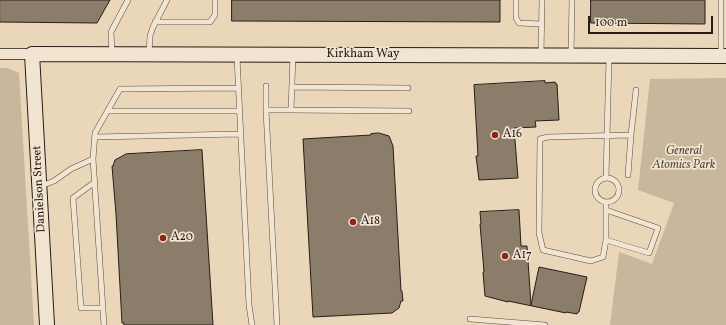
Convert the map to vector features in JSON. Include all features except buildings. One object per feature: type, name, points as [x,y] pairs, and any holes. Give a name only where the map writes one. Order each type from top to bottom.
[{"type":"main road","name":"Kirkham Way","points":[[32,54],[724,56]]},
{"type":"main road","name":"Danielson Street","points":[[32,54],[48,325]]},
{"type":"street","name":"Kirkham Way","points":[[0,54],[32,54]]},
{"type":"lane","points":[[112,54],[111,32],[128,0]]},
{"type":"lane","points":[[149,54],[150,36],[155,22],[167,0]]},
{"type":"lane","points":[[155,22],[210,22],[215,15],[215,0]]},
{"type":"lane","points":[[516,0],[516,18],[519,23],[541,24]]},
{"type":"lane","points":[[540,55],[542,0]]},
{"type":"lane","points":[[570,56],[572,0]]},
{"type":"lane","points":[[721,0],[724,25],[724,56]]},
{"type":"lane","points":[[236,54],[249,305],[252,325]]},
{"type":"lane","points":[[291,110],[293,55]]},
{"type":"lane","points":[[606,178],[609,56]]},
{"type":"lane","points":[[266,86],[277,325]]},
{"type":"lane","points":[[292,87],[408,88]]},
{"type":"lane","points":[[104,325],[93,159],[95,133],[120,89],[238,88]]},
{"type":"lane","points":[[628,175],[636,90]]},
{"type":"lane","points":[[266,110],[409,110]]},
{"type":"lane","points":[[108,111],[239,111]]},
{"type":"lane","points":[[95,137],[240,134]]},
{"type":"lane","points":[[606,202],[606,240],[603,257],[591,261],[543,250],[539,232],[540,139],[548,137],[631,135]]},
{"type":"lane","points":[[40,186],[54,181],[71,169],[93,159]]},
{"type":"lane","points":[[606,178],[610,178],[616,182],[619,189],[616,199],[610,202],[599,199],[595,192],[599,181],[606,178]]},
{"type":"lane","points":[[95,182],[73,198],[81,308],[103,308]]},
{"type":"lane","points":[[606,210],[658,228],[649,254],[606,240]]},
{"type":"lane","points":[[470,319],[545,325]]},
{"type":"green space","points":[[0,68],[8,68],[19,73],[34,325],[0,325]]},
{"type":"green space","name":"General Atomics Park","points":[[726,78],[726,325],[610,325],[619,252],[652,264],[674,203],[638,190],[650,79]]},
{"type":"place","name":"A16","points":[[495,135]]},
{"type":"place","name":"A18","points":[[353,222]]},
{"type":"place","name":"A20","points":[[163,238]]},
{"type":"place","name":"A17","points":[[505,256]]}]
